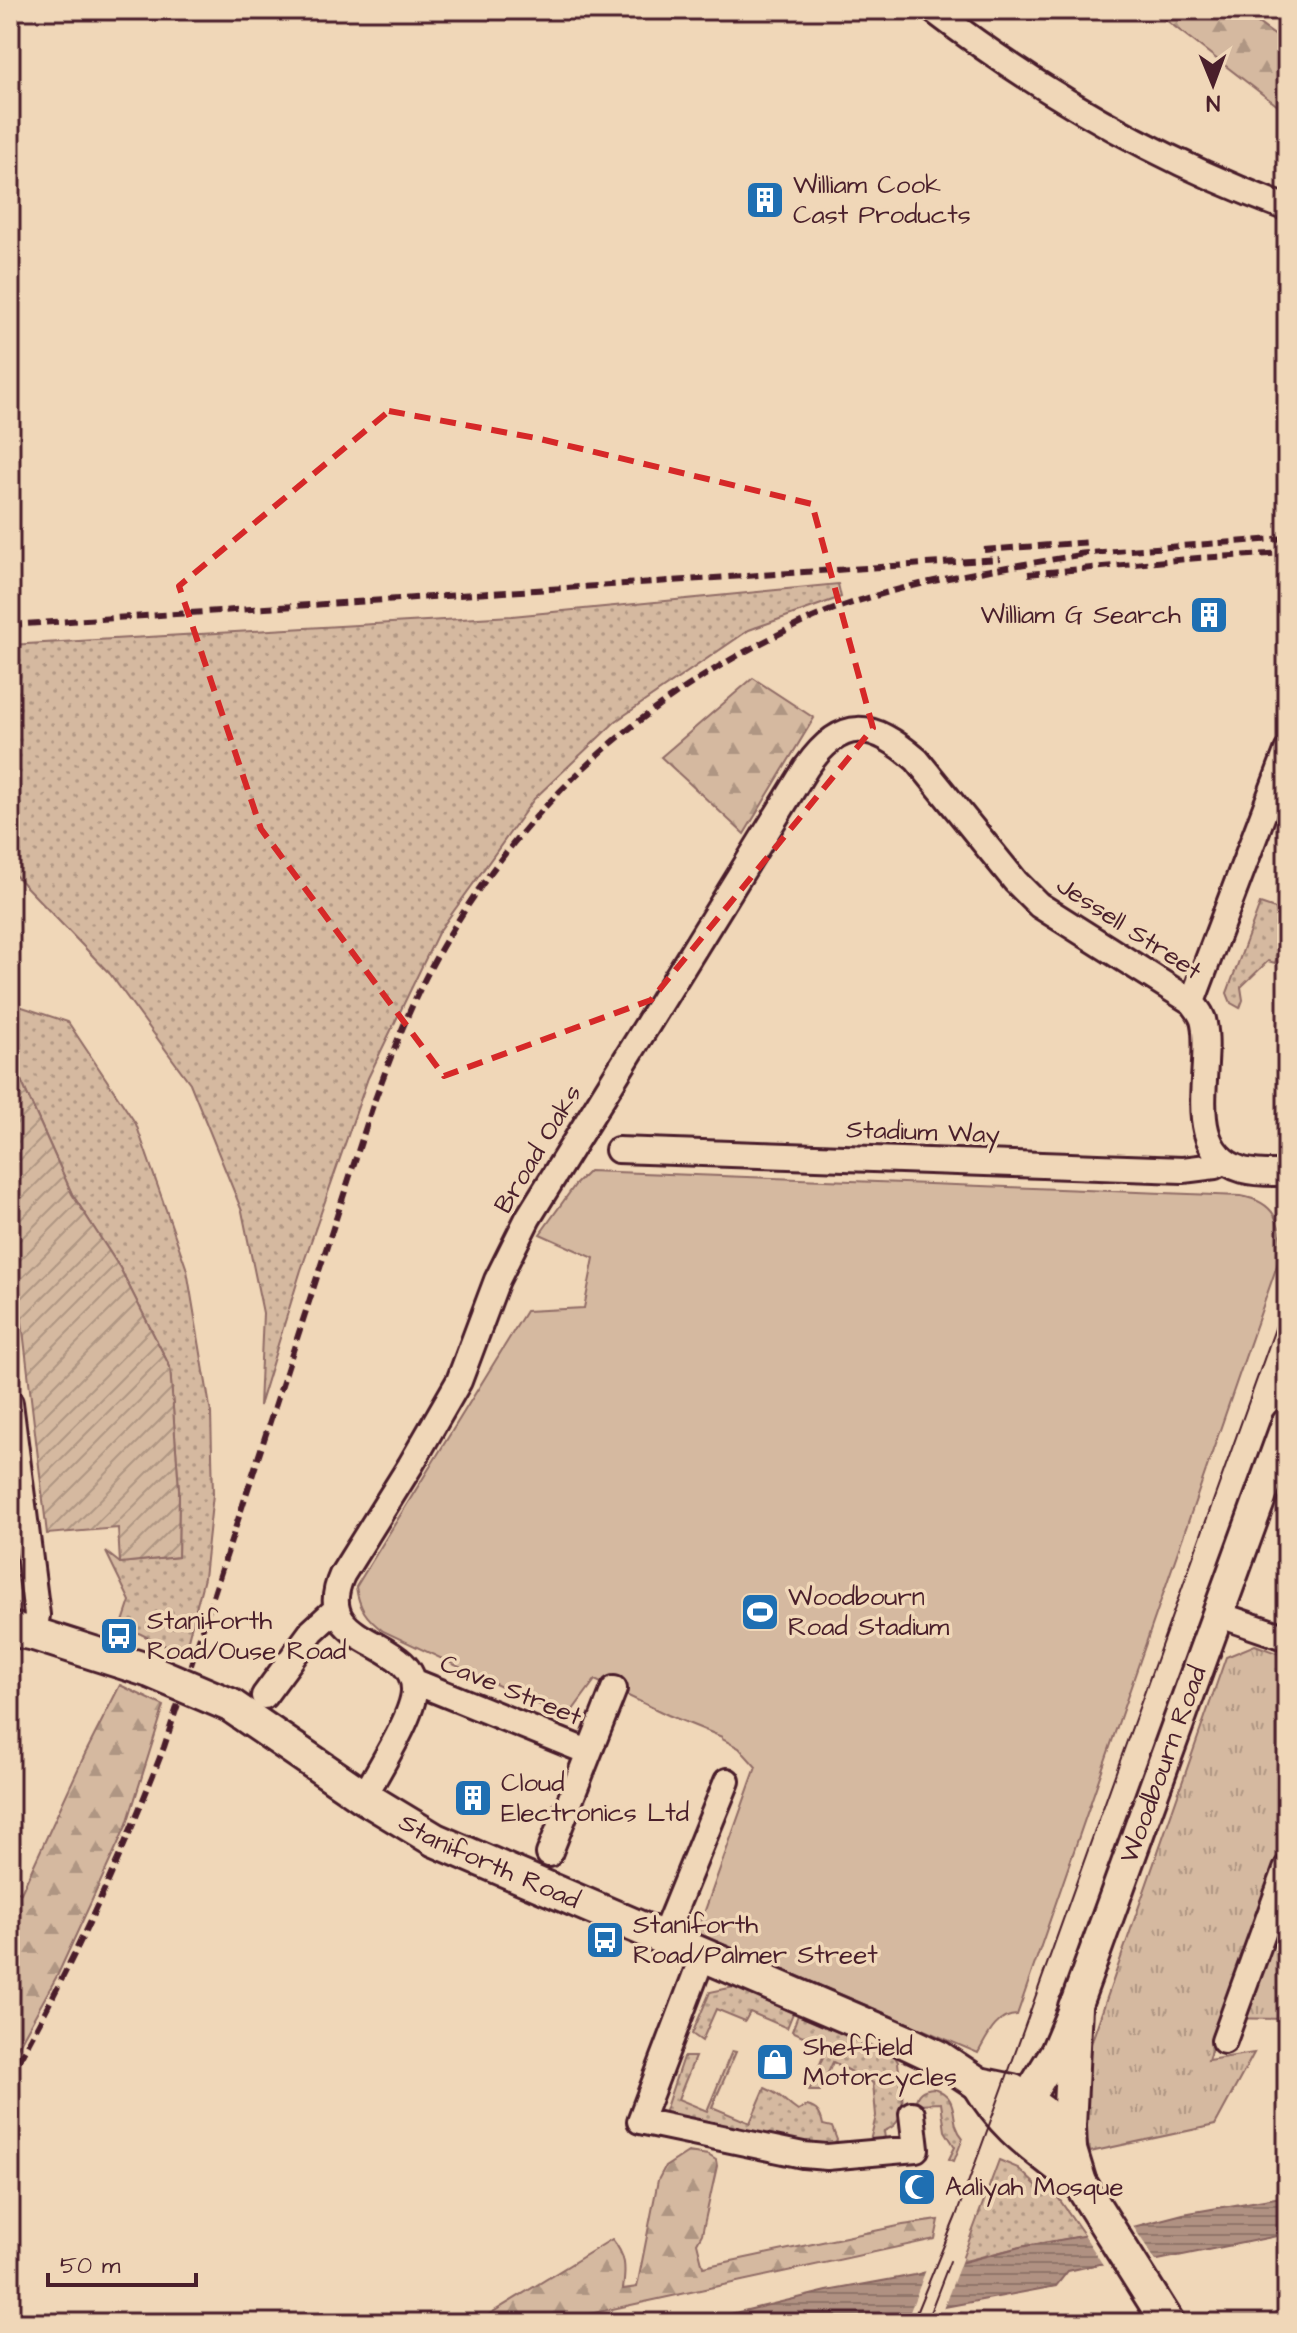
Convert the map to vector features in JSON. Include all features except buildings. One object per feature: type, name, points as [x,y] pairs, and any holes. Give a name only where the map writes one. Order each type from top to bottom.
[{"type":"main road","name":"Staniforth Road","points":[[22,1631],[150,1671],[230,1705],[364,1797],[435,1840],[940,2058],[987,2097],[1028,2144],[1070,2166]]},
{"type":"main road","points":[[1070,2166],[1075,2007]]},
{"type":"main road","points":[[987,2097],[1016,2106],[1027,2099]]},
{"type":"main road","name":"Staniforth Road","points":[[1027,2099],[1058,2129],[1070,2166],[1099,2217],[1168,2323]]},
{"type":"street","points":[[933,10],[970,38],[1103,123],[1236,189],[1287,208]]},
{"type":"street","name":"Jessell Street","points":[[831,738],[851,730],[865,729],[899,744],[917,760],[1016,882],[1039,905],[1192,1002],[1204,1021],[1204,1116],[1207,1135],[1224,1161]]},
{"type":"street","name":"Broad Oaks","points":[[336,1609],[335,1591],[342,1575],[459,1381],[497,1280],[528,1218],[806,768],[831,738]]},
{"type":"street","points":[[1192,1002],[1287,751]]},
{"type":"street","name":"Stadium Way","points":[[618,1150],[1183,1170],[1215,1166],[1224,1161]]},
{"type":"street","points":[[1224,1161],[1242,1170],[1287,1173]]},
{"type":"street","points":[[10,1403],[14,1454],[37,1615],[22,1631]]},
{"type":"street","name":"Woodbourn Road","points":[[1027,2099],[1056,2052],[1075,2007],[1287,1424]]},
{"type":"street","points":[[264,1696],[312,1631],[336,1609],[344,1623],[359,1636],[403,1663],[413,1681],[410,1708],[364,1797]]},
{"type":"street","points":[[1217,1614],[1287,1638]]},
{"type":"street","name":"Cave Street","points":[[413,1681],[588,1752]]},
{"type":"street","points":[[549,1854],[614,1689]]},
{"type":"street","points":[[663,1938],[727,1781]]},
{"type":"street","points":[[1224,2041],[1287,1867]]},
{"type":"street","points":[[703,1955],[640,2121],[803,2155],[827,2157],[916,2149],[912,2114]]},
{"type":"highlighted area","points":[[389,411],[536,438],[812,504],[873,728],[651,1000],[444,1076],[261,829],[179,586]]},
{"type":"green space","points":[[1153,10],[1240,10],[1287,44],[1287,113]]},
{"type":"green space","points":[[838,584],[841,597],[749,630],[616,721],[534,799],[438,933],[368,1078],[301,1270],[259,1406],[263,1313],[242,1211],[190,1083],[110,974],[10,870],[10,645],[512,616]]},
{"type":"green space","points":[[753,678],[814,718],[744,834],[661,757]]},
{"type":"green space","points":[[1260,904],[1287,913],[1287,941],[1284,948],[1280,948],[1275,963],[1268,961],[1241,987],[1243,1000],[1240,1008],[1231,1003],[1227,993]]},
{"type":"green space","points":[[10,1003],[68,1022],[136,1124],[187,1270],[211,1413],[213,1494],[204,1578],[184,1655],[122,1625],[130,1601],[106,1552],[120,1563],[178,1557],[179,1490],[170,1367],[120,1268],[72,1194],[10,1056]]},
{"type":"green space","points":[[10,1056],[72,1194],[120,1268],[170,1367],[179,1490],[178,1557],[120,1563],[118,1528],[47,1534],[10,1220]]},
{"type":"green space","name":"Woodbourn Road Stadium","points":[[589,1171],[1241,1196],[1262,1203],[1278,1223],[1281,1254],[1017,2015],[998,2023],[978,2053],[697,1933],[756,1767],[739,1748],[722,1737],[595,1680],[567,1718],[383,1631],[361,1607],[356,1587],[526,1311],[584,1308],[594,1258],[540,1234],[575,1185]]},
{"type":"green space","points":[[1255,1645],[1287,1657],[1287,2019],[1222,2018],[1208,2060],[1254,2053],[1215,2125],[1090,2152],[1079,2112],[1087,2055],[1226,1657]]},
{"type":"green space","points":[[120,1685],[164,1706],[127,1824],[58,1974],[10,2061],[10,1887],[21,1893]]},
{"type":"green space","points":[[734,1987],[793,2013],[787,2028],[750,2012],[745,2021],[716,2009],[702,2041],[692,2034],[710,1992]]},
{"type":"green space","points":[[798,2015],[894,2055],[898,2062],[903,2102],[899,2119],[884,2131],[885,2139],[870,2141],[876,2116],[873,2083],[833,2062],[820,2091],[809,2091],[827,2047],[792,2031]]},
{"type":"green space","points":[[732,2051],[736,2052],[712,2107],[750,2123],[765,2088],[798,2111],[807,2106],[816,2110],[823,2125],[832,2127],[837,2140],[832,2145],[821,2147],[664,2114],[683,2057],[695,2057],[678,2099],[707,2111]]},
{"type":"green space","points":[[934,2088],[949,2098],[958,2131],[963,2138],[954,2161],[949,2159],[955,2147],[945,2131],[941,2103],[915,2104],[921,2092]]},
{"type":"green space","points":[[688,2152],[708,2155],[716,2160],[717,2166],[702,2234],[697,2243],[703,2267],[939,2220],[935,2239],[548,2323],[475,2323],[612,2239],[624,2262],[623,2289],[637,2287],[658,2180],[665,2167]]},
{"type":"green space","points":[[999,2160],[1018,2168],[1037,2186],[1042,2182],[1059,2199],[1085,2236],[1020,2247],[961,2262]]},
{"type":"shaded area","points":[[1287,2196],[1287,2234],[1158,2260],[1099,2264],[1068,2271],[1056,2286],[860,2323],[693,2323],[827,2291],[915,2275],[1020,2247]]},
{"type":"pier","points":[[1131,2223],[1158,2264],[1105,2268],[1082,2232]]},
{"type":"pier","points":[[963,2257],[942,2312],[908,2317],[927,2267]]},
{"type":"tram line","points":[[912,2323],[956,2216],[1287,1295]]},
{"type":"tram line","points":[[926,2323],[950,2261]]},
{"type":"railway","points":[[1076,554],[1287,538]]},
{"type":"railway","points":[[984,550],[1091,542]]},
{"type":"railway","points":[[1028,574],[1287,553]]},
{"type":"railway","points":[[10,2076],[93,1914],[164,1747],[374,1102],[424,980],[476,894],[546,806],[586,766],[628,729],[721,665],[807,620],[872,597],[963,575],[1085,554]]},
{"type":"railway","points":[[10,625],[1000,559]]},
{"type":"place","name":"William Cook Cast Products","points":[[765,200]]},
{"type":"place","name":"William G Search","points":[[1209,615]]},
{"type":"place","name":"Woodbourn Road Stadium","points":[[760,1612]]},
{"type":"place","name":"Staniforth Road/Ouse Road","points":[[119,1636]]},
{"type":"place","name":"Cloud Electronics Ltd","points":[[473,1798]]},
{"type":"place","name":"Staniforth Road/Palmer Street","points":[[605,1940]]},
{"type":"place","name":"Sheffield Motorcycles","points":[[775,2062]]},
{"type":"place","name":"Aaliyah Mosque","points":[[917,2187]]}]
